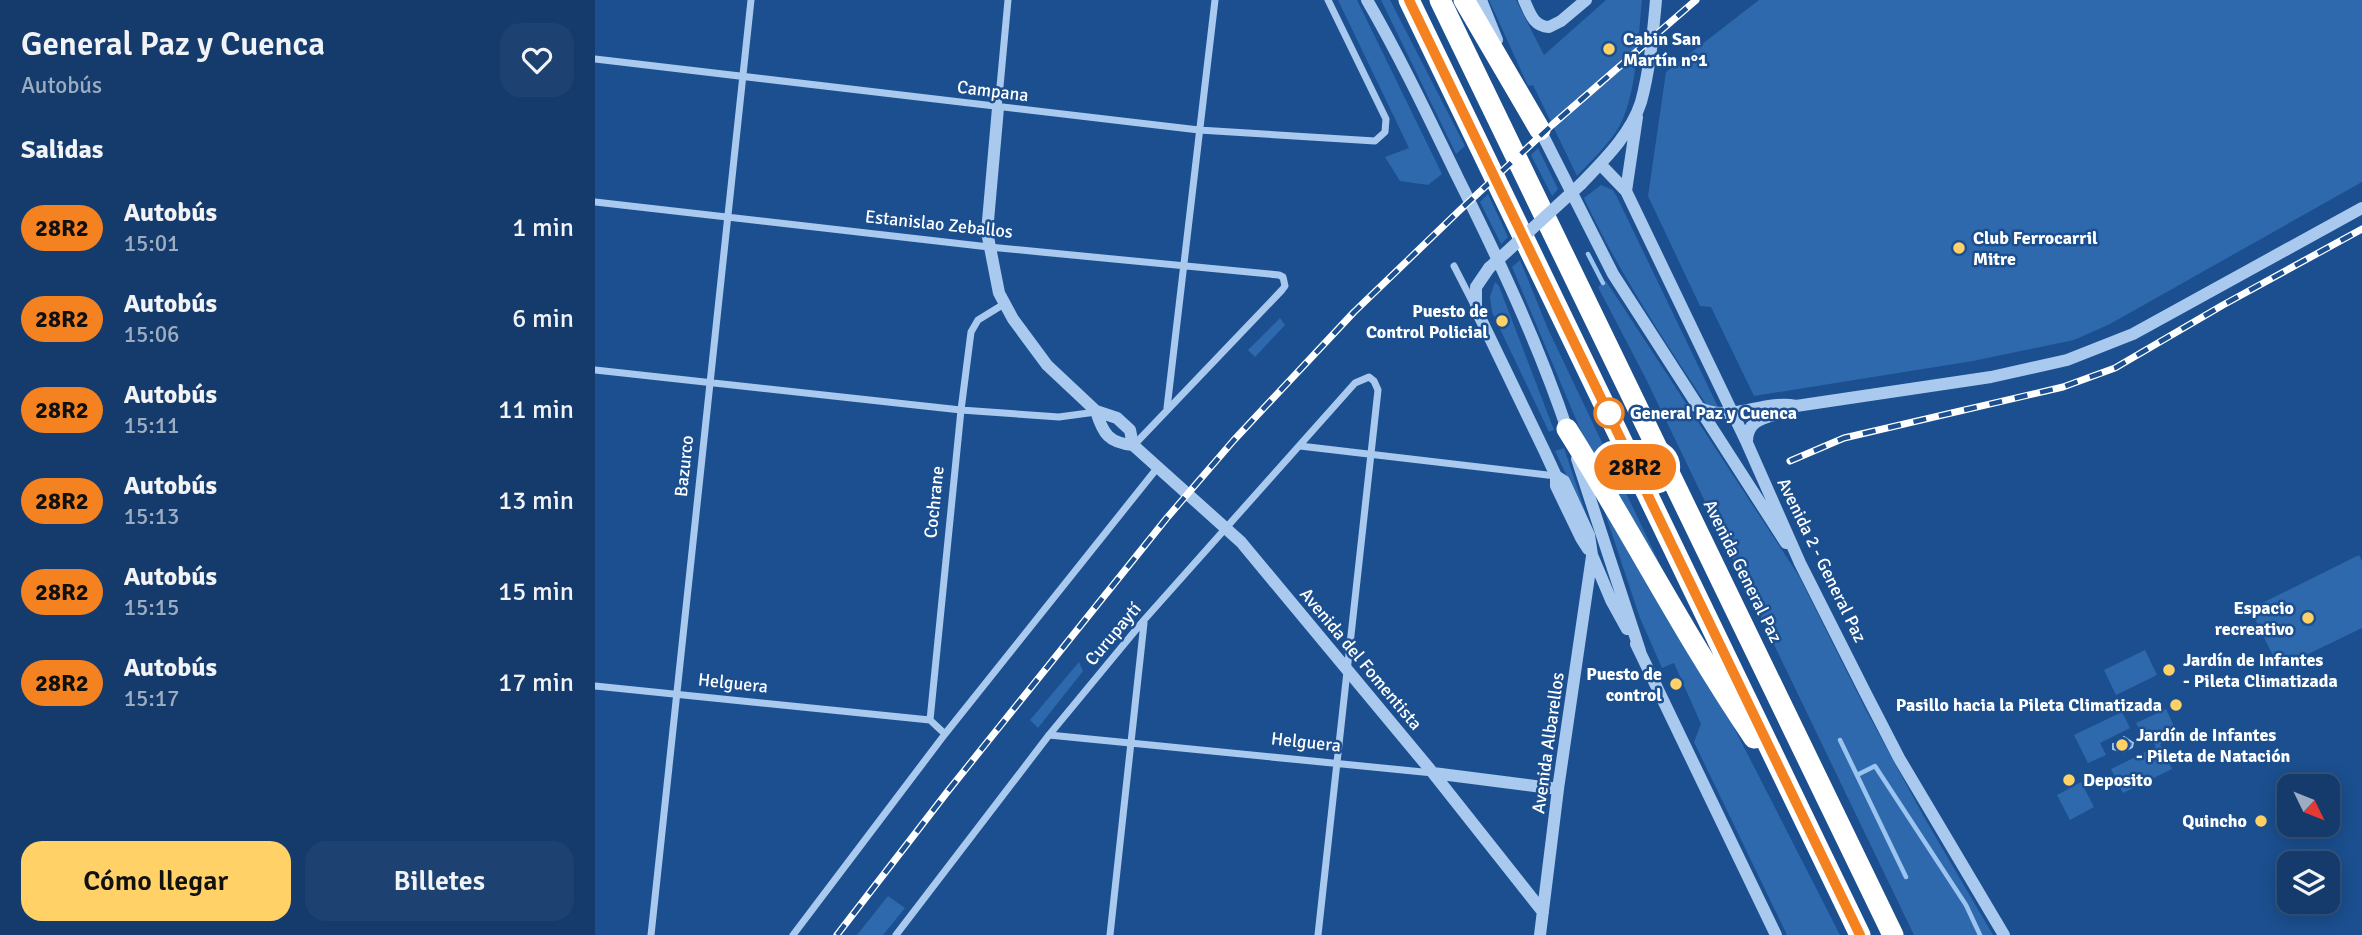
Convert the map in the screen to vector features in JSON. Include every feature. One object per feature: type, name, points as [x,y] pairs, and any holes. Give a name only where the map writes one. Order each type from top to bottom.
[{"type":"highway","points":[[1409,0],[1860,935]]},
{"type":"highway","name":"Avenida General Paz","points":[[1440,0],[1893,935]]},
{"type":"highway","points":[[1465,0],[1540,130]]},
{"type":"highway","points":[[1567,429],[1726,697],[1792,794]]},
{"type":"street","name":"Bazurco","points":[[650,935],[751,0]]},
{"type":"street","points":[[989,247],[987,232],[1009,0]]},
{"type":"street","points":[[1133,445],[1166,408],[1215,0]]},
{"type":"street","name":"Campana","points":[[595,59],[1199,130],[1369,142],[1381,137],[1385,132],[1386,119],[1328,0]]},
{"type":"street","points":[[1367,0],[1403,65],[1535,341],[1640,651]]},
{"type":"street","points":[[1481,0],[1540,130],[1613,274],[1800,563]]},
{"type":"street","points":[[1524,0],[1532,18],[1538,24],[1549,27],[1561,21],[1585,0]]},
{"type":"street","points":[[1626,191],[1631,147],[1653,38],[1656,0]]},
{"type":"street","points":[[1476,309],[1476,287],[1489,268],[1600,164],[1625,132],[1640,103]]},
{"type":"street","name":"Avenida 2 - General Paz","points":[[1600,164],[1626,191],[1747,443],[1800,563],[1897,753],[2004,935]]},
{"type":"street","name":"Estanislao Zeballos","points":[[595,202],[989,247],[1279,275],[1285,281],[1282,290],[1166,408]]},
{"type":"street","points":[[1696,406],[1713,414],[1786,404],[1796,406],[1991,377],[2067,360],[2133,334],[2362,208]]},
{"type":"street","name":"Avenida del Fomentista","points":[[989,247],[1004,304],[1047,365],[1096,411],[1117,418],[1130,430],[1133,445],[1241,542],[1433,773],[1543,912]]},
{"type":"street","points":[[1454,266],[1556,476],[1556,486],[1581,538],[1592,555],[1611,600],[1640,651],[1776,935]]},
{"type":"street","name":"Cochrane","points":[[930,720],[971,332],[978,320],[1004,304]]},
{"type":"street","points":[[595,370],[961,410],[1059,417],[1096,411]]},
{"type":"street","name":"Curupaytí","points":[[896,935],[1049,734],[1226,527],[1355,383],[1363,378],[1374,380],[1378,390],[1370,454]]},
{"type":"street","points":[[1747,443],[1749,430],[1758,420],[1786,412],[1796,406]]},
{"type":"street","name":"Avenida del Fomentista","points":[[1096,411],[1102,430],[1117,444],[1133,445]]},
{"type":"street","points":[[1300,446],[1556,476]]},
{"type":"street","points":[[1318,935],[1370,454]]},
{"type":"street","points":[[793,935],[945,734],[1158,467]]},
{"type":"street","name":"Avenida Albarellos","points":[[1540,935],[1592,555]]},
{"type":"street","points":[[1110,935],[1145,621]]},
{"type":"street","name":"Helguera","points":[[595,685],[930,720]]},
{"type":"street","points":[[930,720],[945,734]]},
{"type":"street","name":"Helguera","points":[[1049,734],[1433,773],[1558,789]]},
{"type":"street","points":[[905,935],[906,922]]},
{"type":"shaded area","points":[[1338,0],[1357,0],[1442,174],[1428,185],[1400,181],[1385,157],[1409,148]]},
{"type":"shaded area","points":[[1381,0],[1390,0],[1465,146],[1456,154]]},
{"type":"shaded area","points":[[1489,0],[1516,0],[1544,55],[1606,0],[1642,0],[1636,65],[1625,114],[1610,140],[1577,176],[1533,85],[1528,86]]},
{"type":"shaded area","name":"Club Ferrocarril Mitre","points":[[1759,0],[2362,0],[2362,182],[2110,324],[2074,340],[1973,361],[1754,396],[1711,307],[1700,306],[1648,196],[1666,72]]},
{"type":"shaded area","points":[[1538,148],[1558,189],[1552,196],[1531,155]]},
{"type":"shaded area","points":[[1601,185],[1613,190],[1617,197],[1719,409],[1706,404],[1611,252],[1584,198]]},
{"type":"shaded area","points":[[1488,194],[1508,237],[1501,244],[1480,202]]},
{"type":"shaded area","points":[[1520,260],[1548,329],[1676,598],[1608,484],[1580,429],[1512,267]]},
{"type":"shaded area","points":[[1606,281],[1799,576],[1867,712],[1993,935],[1914,935],[1646,379],[1598,287]]},
{"type":"shaded area","points":[[1495,282],[1499,286],[1554,430],[1549,432],[1492,312],[1490,297]]},
{"type":"shaded area","points":[[1280,318],[1285,325],[1255,357],[1248,350]]},
{"type":"shaded area","points":[[1564,448],[1588,520],[1555,451]]},
{"type":"shaded area","points":[[1601,501],[1724,708],[1840,935],[1787,935],[1694,742],[1701,724],[1674,663],[1662,668],[1640,618]]},
{"type":"shaded area","name":"Espacio recreativo","points":[[2359,555],[2362,561],[2362,628],[2279,668],[2250,609]]},
{"type":"shaded area","points":[[2145,650],[2157,675],[2116,695],[2104,670]]},
{"type":"shaded area","points":[[1079,662],[1083,671],[1038,728],[1030,720]]},
{"type":"shaded area","points":[[2166,709],[2175,728],[2169,731],[2172,738],[2160,744],[2172,769],[2123,793],[2111,769],[2156,747],[2152,739],[2146,742],[2136,723]]},
{"type":"shaded area","points":[[2122,712],[2130,728],[2100,743],[2106,755],[2088,763],[2074,735]]},
{"type":"shaded area","name":"Jardín de Infantes - Pileta de Natación","points":[[2124,737],[2133,743],[2132,747],[2123,752],[2113,749],[2113,744],[2119,743]]},
{"type":"shaded area","points":[[2081,782],[2094,807],[2070,820],[2057,795]]},
{"type":"shaded area","points":[[888,896],[905,908],[883,935],[857,935]]},
{"type":"waterway","points":[[1588,254],[1603,283]]},
{"type":"waterway","points":[[1840,740],[1906,877]]},
{"type":"waterway","points":[[1857,775],[1875,766],[1966,905],[1980,935]]},
{"type":"railway","points":[[837,935],[948,791],[1166,519],[1234,440],[1354,312],[1460,210],[1552,125],[1696,0]]},
{"type":"railway","points":[[1790,461],[1844,438],[2063,387],[2115,368],[2362,229]]},
{"type":"bus line","name":"28R2","points":[[1409,0],[1860,935]]},
{"type":"place","name":"Cabin San Martín n°1","points":[[1609,49]]},
{"type":"place","name":"Club Ferrocarril Mitre","points":[[1959,248]]},
{"type":"place","name":"Puesto de Control Policial","points":[[1502,321]]},
{"type":"place","name":"General Paz y Cuenca","points":[[1609,413]]},
{"type":"place","name":"Espacio recreativo","points":[[2308,618]]},
{"type":"place","name":"Jardín de Infantes - Pileta Climatizada","points":[[2169,670]]},
{"type":"place","name":"Puesto de control","points":[[1676,684]]},
{"type":"place","name":"Pasillo hacia la Pileta Climatizada","points":[[2176,705]]},
{"type":"place","name":"Jardín de Infantes - Pileta de Natación","points":[[2122,745]]},
{"type":"place","name":"Deposito","points":[[2069,780]]},
{"type":"place","name":"Quincho","points":[[2261,821]]}]
